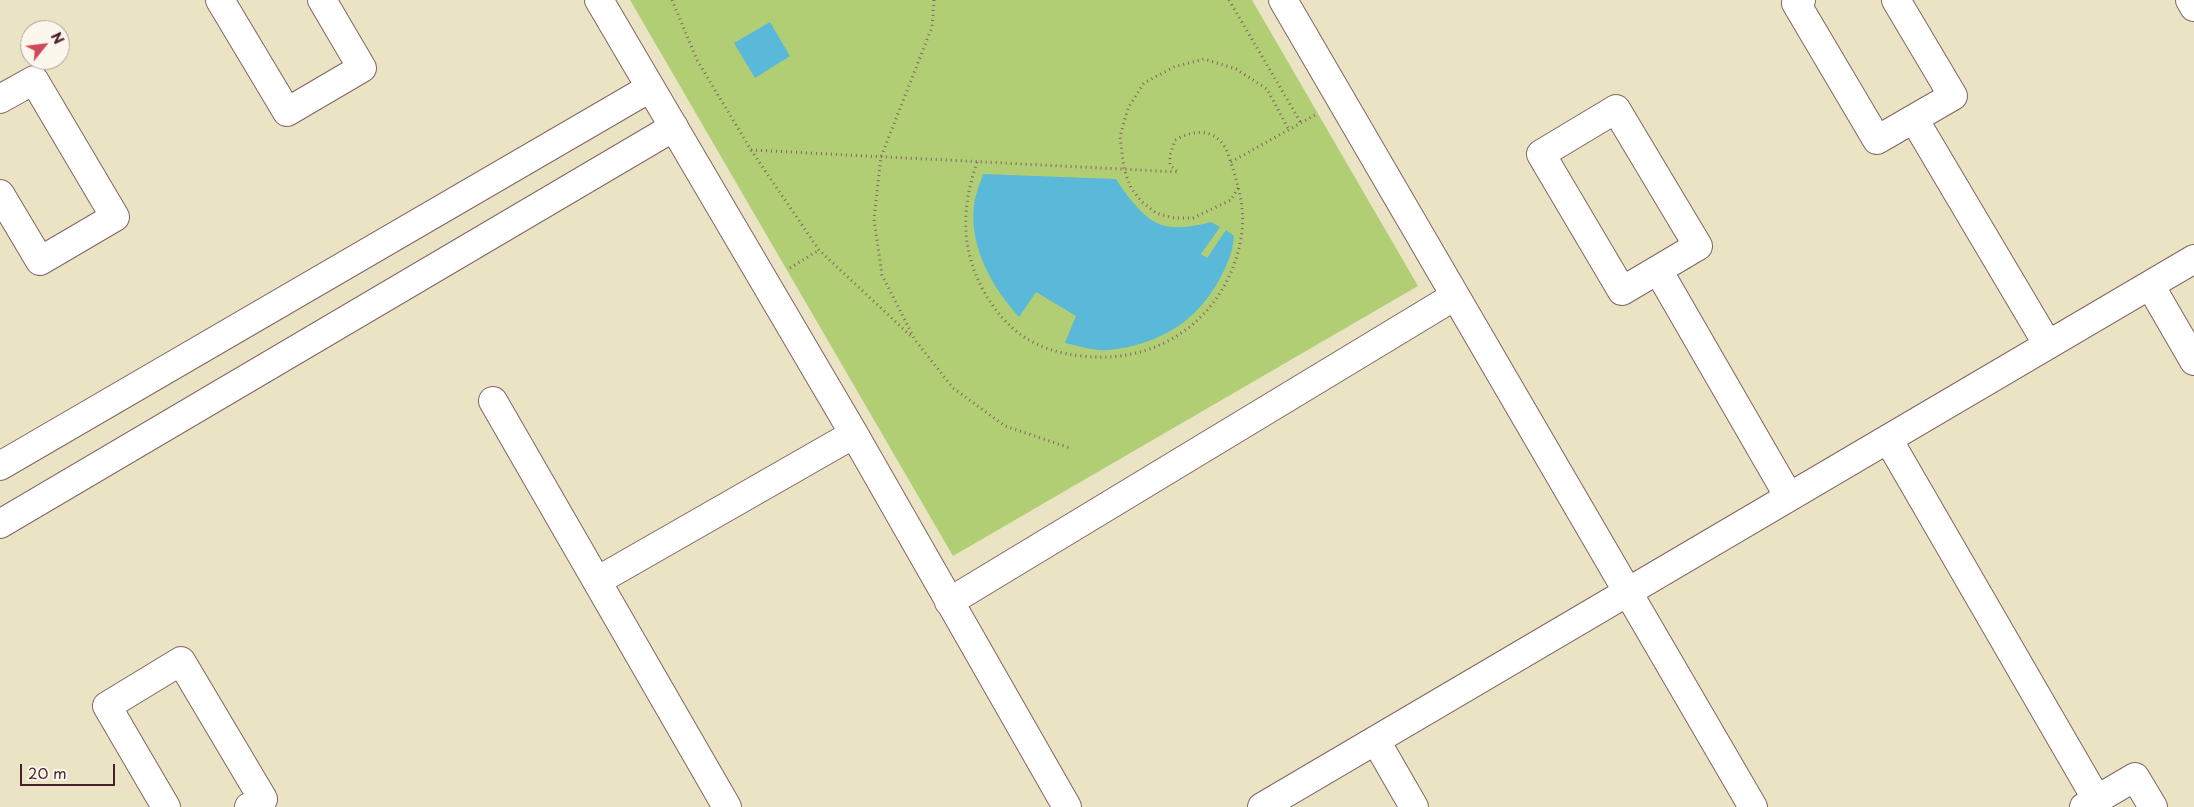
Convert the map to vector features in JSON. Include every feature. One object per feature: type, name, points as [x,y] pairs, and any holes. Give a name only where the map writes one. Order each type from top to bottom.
[{"type":"street","points":[[220,0],[287,112],[362,68],[322,0]]},
{"type":"street","points":[[599,0],[854,434],[1067,807]]},
{"type":"street","points":[[1283,0],[1753,807]]},
{"type":"street","points":[[1801,0],[1796,3],[1877,140],[1952,96],[1896,0]]},
{"type":"street","points":[[2190,0],[2194,7]]},
{"type":"street","points":[[0,99],[34,80],[115,217],[40,261],[0,194]]},
{"type":"street","points":[[0,466],[650,88]]},
{"type":"street","points":[[1616,109],[1698,246],[1658,270],[1622,292],[1541,154],[1616,109]]},
{"type":"street","points":[[1914,119],[2048,345]]},
{"type":"street","points":[[0,524],[674,128]]},
{"type":"street","points":[[1262,807],[2194,260]]},
{"type":"street","points":[[1658,270],[1789,497]]},
{"type":"street","points":[[2150,285],[2194,361]]},
{"type":"street","points":[[949,602],[1455,296]]},
{"type":"street","points":[[493,401],[728,807]]},
{"type":"street","points":[[597,581],[854,434]]},
{"type":"street","points":[[1888,439],[2090,803],[2135,777],[2153,807]]},
{"type":"street","points":[[166,807],[106,706],[182,661],[263,798],[249,807]]},
{"type":"street","points":[[1376,741],[1414,807]]},
{"type":"path","points":[[672,0],[697,60],[751,150],[819,250],[914,340],[953,388],[1005,426],[1070,448]]},
{"type":"path","points":[[914,340],[882,275],[874,219],[881,157],[932,28],[934,0]]},
{"type":"path","points":[[1229,0],[1301,124]]},
{"type":"path","points":[[1239,187],[1231,200],[1193,218],[1174,218],[1156,214],[1141,201],[1131,188],[1124,170],[1120,137],[1128,108],[1144,83],[1174,67],[1204,59],[1236,69],[1267,88],[1290,130]]},
{"type":"path","points":[[1231,162],[1341,100]]},
{"type":"path","points":[[751,150],[1178,172],[1170,165],[1170,155],[1175,140],[1187,133],[1199,132],[1217,137],[1226,147],[1239,187],[1242,230],[1238,256],[1231,274],[1216,299],[1194,323],[1180,335],[1156,348],[1128,356],[1098,358],[1058,353],[1027,339],[1006,322],[991,303],[977,278],[965,234],[966,202],[977,162]]},
{"type":"green space","points":[[630,0],[1252,0],[1418,286],[953,556]]},
{"type":"water","points":[[770,22],[790,56],[755,78],[734,43]]},
{"type":"water","points":[[983,174],[1116,179],[1138,208],[1159,224],[1181,227],[1211,222],[1220,227],[1201,254],[1207,258],[1226,230],[1234,236],[1231,254],[1211,294],[1184,322],[1162,336],[1136,345],[1107,350],[1065,343],[1076,316],[1036,292],[1019,317],[1000,293],[984,266],[975,236],[973,221],[976,193]]}]
